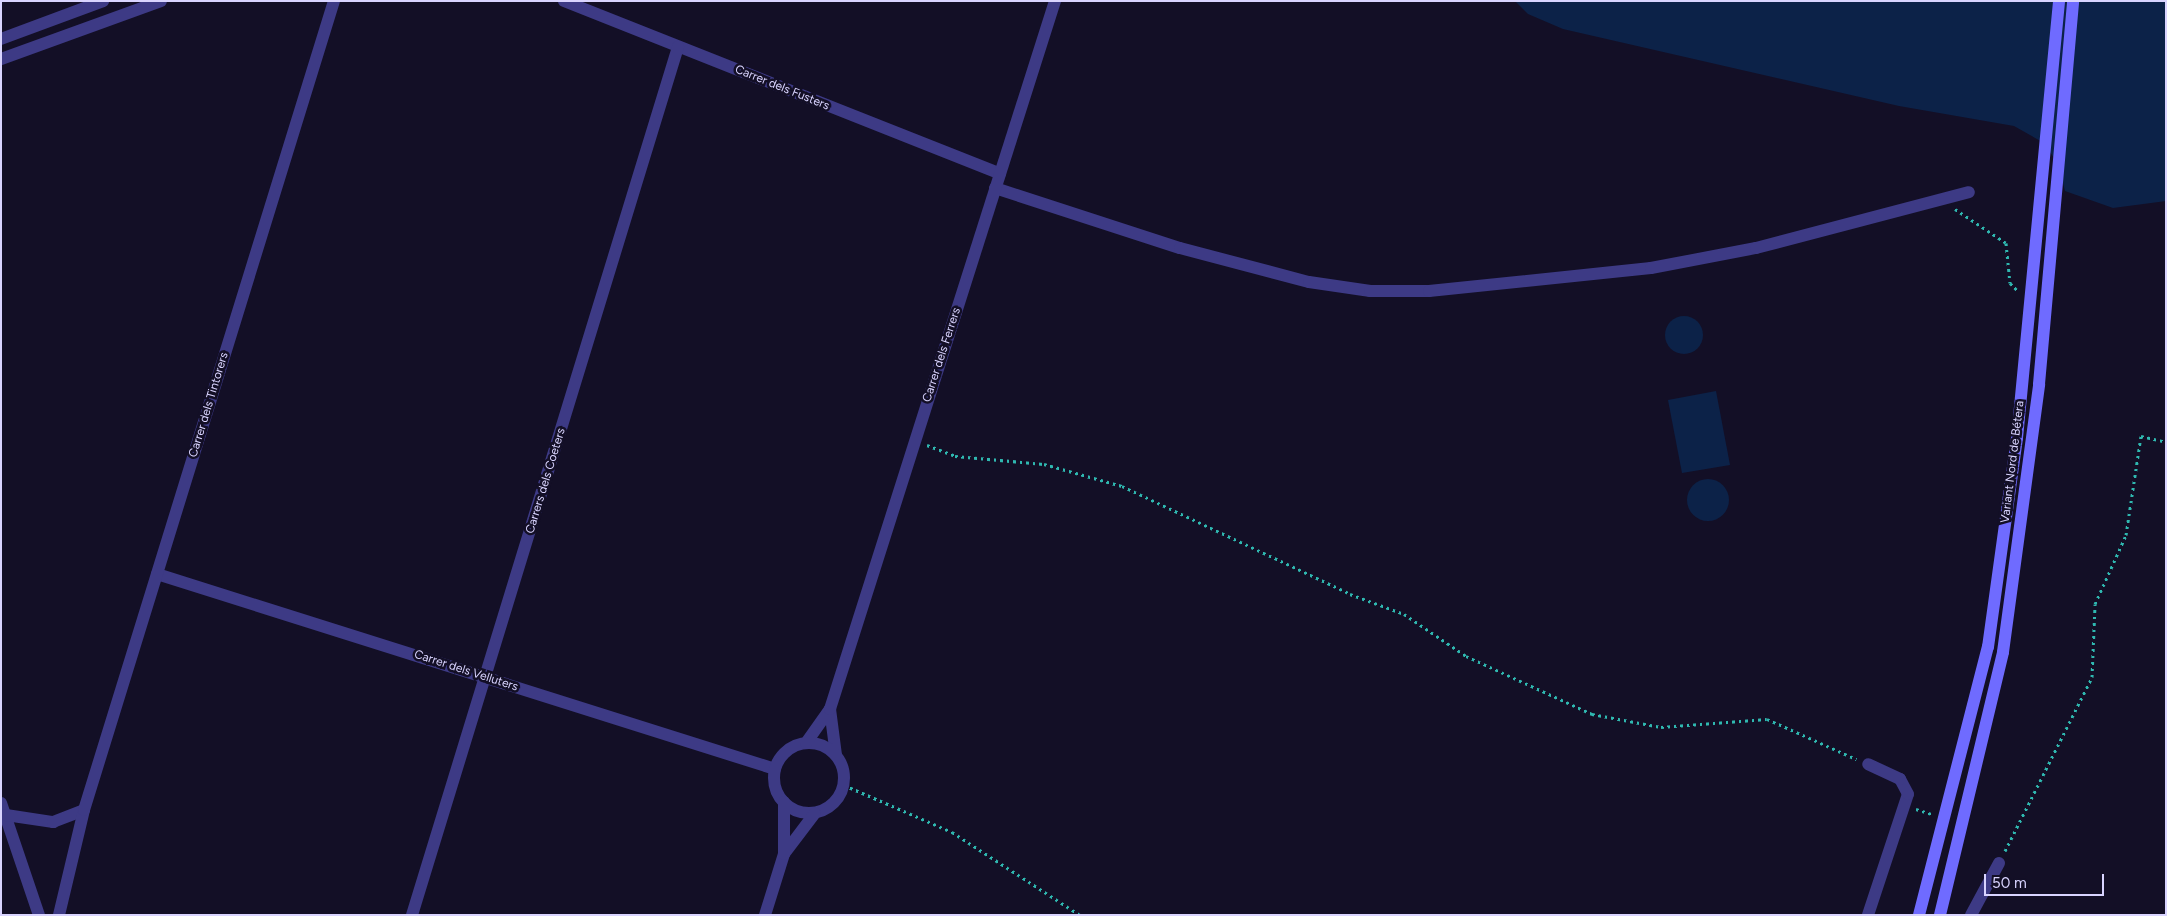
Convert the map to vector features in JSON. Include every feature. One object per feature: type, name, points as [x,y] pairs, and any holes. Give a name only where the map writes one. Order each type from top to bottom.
[{"type":"main road","name":"Variant Nord de Bétera","points":[[1919,915],[1988,647],[2036,261],[2059,1]]},
{"type":"main road","name":"Variant Nord de Bétera","points":[[1940,915],[2003,652],[2051,262],[2073,1]]},
{"type":"street","points":[[1,39],[102,1]]},
{"type":"street","points":[[1,59],[161,1]]},
{"type":"street","name":"Carrer dels Tintorers","points":[[59,915],[84,810],[334,1]]},
{"type":"street","name":"Carrer dels Fusters","points":[[564,1],[1000,174]]},
{"type":"street","name":"Carrer dels Ferrers","points":[[806,743],[830,709],[1055,1]]},
{"type":"street","name":"Carrers dels Coeters","points":[[412,915],[678,47]]},
{"type":"street","points":[[995,188],[1180,248],[1309,282],[1370,291],[1429,291],[1651,268],[1756,248],[1969,192]]},
{"type":"street","name":"Carrer dels Velluters","points":[[157,574],[775,769]]},
{"type":"street","name":"Carrer dels Ferrers","points":[[830,709],[836,755]]},
{"type":"street","points":[[784,854],[815,813],[834,803],[844,785],[836,755],[822,745],[806,743],[786,751],[775,769],[775,787],[784,802],[803,813],[815,813]]},
{"type":"street","points":[[1868,764],[1900,779],[1908,794],[1868,915]]},
{"type":"street","points":[[765,915],[784,854],[784,802]]},
{"type":"street","points":[[3,809],[53,822],[84,810]]},
{"type":"street","points":[[3,809],[40,915]]},
{"type":"street","points":[[1971,915],[1999,863]]},
{"type":"path","points":[[1938,199],[1992,232],[2006,243],[2012,288],[2021,291]]},
{"type":"path","points":[[2020,300],[2022,283]]},
{"type":"path","points":[[1999,863],[2092,677],[2095,604],[2126,535],[2141,436],[2166,442]]},
{"type":"path","points":[[915,440],[955,456],[1035,462],[1122,486],[1242,540],[1350,594],[1404,614],[1466,656],[1592,714],[1660,727],[1766,719],[1868,764]]},
{"type":"path","points":[[844,785],[952,832],[1080,915]]},
{"type":"path","points":[[1905,805],[1937,815]]},
{"type":"water","points":[[1515,1],[2166,1],[2166,201],[2113,208],[2065,191],[2058,164],[2044,143],[2014,126],[1899,106],[1563,29],[1528,14]]},
{"type":"water","points":[[1684,316],[1698,321],[1703,335],[1698,349],[1684,354],[1670,349],[1665,335],[1670,321]]},
{"type":"water","points":[[1716,391],[1730,465],[1682,473],[1668,400]]},
{"type":"water","points":[[1712,479],[1720,482],[1726,488],[1729,500],[1726,512],[1720,518],[1704,521],[1696,518],[1690,512],[1687,496],[1690,488],[1696,482]]}]
